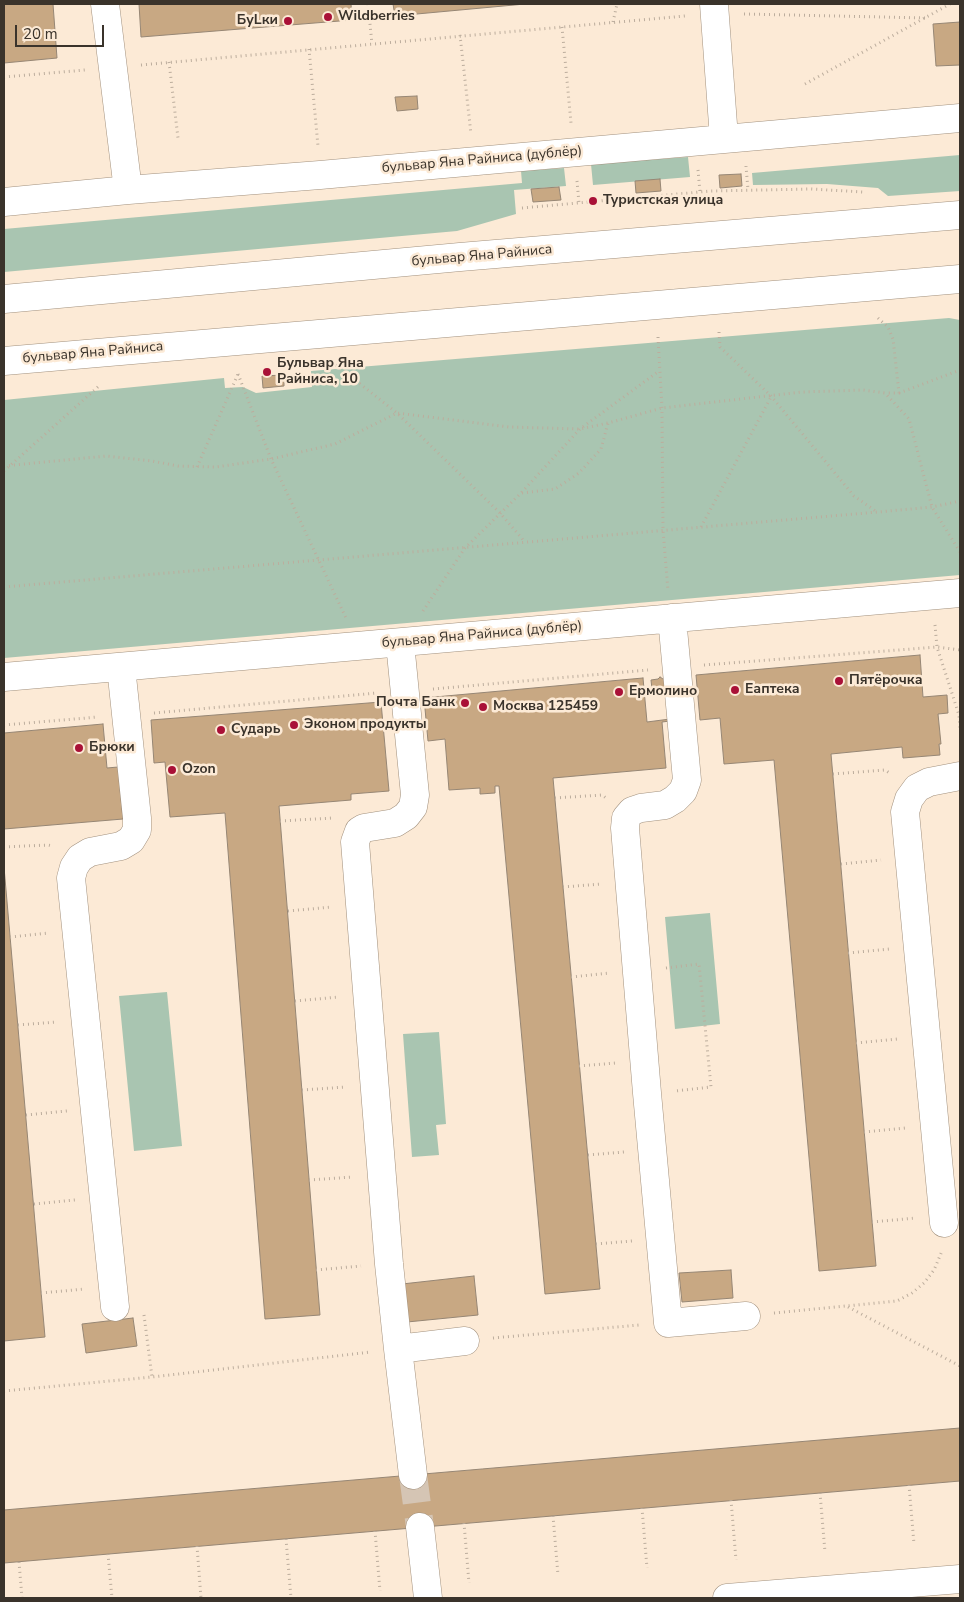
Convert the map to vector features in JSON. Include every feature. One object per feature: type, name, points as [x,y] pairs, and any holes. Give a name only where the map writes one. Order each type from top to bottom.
[{"type":"street","points":[[105,4],[128,190]]},
{"type":"street","points":[[714,8],[724,138]]},
{"type":"street","name":"бульвар Яна Райниса (дублёр)","points":[[4,202],[960,118]]},
{"type":"street","name":"бульвар Яна Райниса","points":[[4,298],[960,215]]},
{"type":"street","name":"бульвар Яна Райниса","points":[[4,361],[960,279]]},
{"type":"street","name":"бульвар Яна Райниса (дублёр)","points":[[4,678],[400,643],[670,609],[960,593]]},
{"type":"street","points":[[670,609],[687,780],[683,791],[665,805],[632,811],[626,818],[625,828],[628,882],[668,1323],[746,1316]]},
{"type":"street","points":[[400,643],[415,795],[413,807],[406,816],[395,823],[364,828],[359,831],[355,842],[389,1264],[413,1475]]},
{"type":"street","points":[[114,1297],[71,878],[74,867],[80,858],[90,852],[121,846],[131,840],[136,830],[137,818],[121,667]]},
{"type":"street","points":[[944,1219],[905,812],[908,799],[917,788],[929,782],[960,776]]},
{"type":"street","points":[[398,1349],[465,1341]]},
{"type":"street","points":[[420,1527],[428,1598]]},
{"type":"street","points":[[727,1598],[817,1595],[960,1580]]},
{"type":"path","points":[[368,4],[372,44]]},
{"type":"path","points":[[613,22],[617,4]]},
{"type":"path","points":[[805,84],[950,4]]},
{"type":"path","points":[[4,77],[562,27],[714,8],[927,18]]},
{"type":"path","points":[[562,27],[572,130]]},
{"type":"path","points":[[460,35],[474,160]]},
{"type":"path","points":[[309,50],[320,175]]},
{"type":"path","points":[[169,62],[178,138]]},
{"type":"path","points":[[698,165],[700,192]]},
{"type":"path","points":[[522,208],[700,192],[811,189],[866,192]]},
{"type":"path","points":[[878,318],[888,328],[893,339],[899,393]]},
{"type":"path","points":[[719,332],[720,348],[771,396],[854,496],[878,512]]},
{"type":"path","points":[[658,337],[662,408],[663,530],[670,609]]},
{"type":"path","points":[[336,366],[396,413],[500,513],[525,542]]},
{"type":"path","points":[[4,466],[106,456],[197,467],[216,466],[271,459],[335,444],[396,413],[509,427],[580,429],[662,408],[802,392],[854,390],[899,393],[960,370]]},
{"type":"path","points":[[400,643],[431,601],[465,548],[521,493],[580,429],[659,371]]},
{"type":"path","points":[[197,467],[238,374],[271,459],[360,646]]},
{"type":"path","points":[[4,471],[99,386]]},
{"type":"path","points":[[885,393],[909,419],[932,507],[960,552]]},
{"type":"path","points":[[701,527],[771,396]]},
{"type":"path","points":[[521,493],[555,489],[579,473],[601,449],[608,423]]},
{"type":"path","points":[[4,587],[878,512],[932,507],[960,501]]},
{"type":"path","points":[[935,625],[937,647],[959,715],[960,729]]},
{"type":"path","points":[[708,665],[937,647],[960,650]]},
{"type":"path","points":[[435,688],[649,670]]},
{"type":"path","points":[[156,712],[379,693]]},
{"type":"path","points":[[4,725],[99,717]]},
{"type":"path","points":[[833,774],[885,770],[917,788]]},
{"type":"path","points":[[555,798],[602,796],[632,811]]},
{"type":"path","points":[[280,821],[334,818],[346,820],[359,831]]},
{"type":"path","points":[[4,847],[48,845],[80,858]]},
{"type":"path","points":[[840,864],[909,858]]},
{"type":"path","points":[[563,887],[628,882]]},
{"type":"path","points":[[288,911],[360,905]]},
{"type":"path","points":[[10,936],[77,931]]},
{"type":"path","points":[[848,953],[918,947]]},
{"type":"path","points":[[571,977],[700,964],[711,1087],[647,1094]]},
{"type":"path","points":[[295,1001],[368,995]]},
{"type":"path","points":[[18,1025],[86,1020]]},
{"type":"path","points":[[856,1043],[927,1036]]},
{"type":"path","points":[[579,1066],[645,1060]]},
{"type":"path","points":[[302,1090],[375,1085]]},
{"type":"path","points":[[26,1115],[95,1109]]},
{"type":"path","points":[[864,1132],[935,1126]]},
{"type":"path","points":[[588,1155],[652,1149]]},
{"type":"path","points":[[309,1180],[382,1174]]},
{"type":"path","points":[[34,1204],[104,1198]]},
{"type":"path","points":[[746,1316],[897,1301],[912,1294],[934,1270],[941,1256],[945,1239],[944,1219],[872,1222]]},
{"type":"path","points":[[596,1244],[660,1238]]},
{"type":"path","points":[[316,1270],[389,1264]]},
{"type":"path","points":[[41,1293],[114,1297],[143,1310],[152,1377]]},
{"type":"path","points":[[848,1306],[960,1366]]},
{"type":"path","points":[[465,1341],[668,1323]]},
{"type":"path","points":[[4,1391],[152,1377],[398,1349]]},
{"type":"path","points":[[909,1485],[914,1544]]},
{"type":"path","points":[[820,1493],[825,1552]]},
{"type":"path","points":[[731,1500],[736,1560]]},
{"type":"path","points":[[642,1508],[647,1568]]},
{"type":"path","points":[[553,1516],[558,1575]]},
{"type":"path","points":[[464,1523],[469,1583]]},
{"type":"path","points":[[375,1531],[380,1591]]},
{"type":"path","points":[[286,1539],[291,1598]]},
{"type":"path","points":[[197,1546],[202,1598]]},
{"type":"path","points":[[108,1554],[112,1598]]},
{"type":"path","points":[[19,1562],[22,1598]]},
{"type":"green space","points":[[960,155],[960,191],[888,196],[878,188],[827,184],[753,185],[752,173]]},
{"type":"green space","points":[[688,157],[690,177],[593,185],[591,164]]},
{"type":"green space","points":[[564,168],[566,186],[514,190],[516,214],[457,231],[4,272],[4,229],[522,183],[521,171]]},
{"type":"green space","points":[[949,318],[960,320],[960,575],[4,658],[4,400],[224,378],[225,388],[243,387],[256,393],[312,387],[311,371]]},
{"type":"green space","points":[[710,913],[720,1024],[675,1029],[665,917]]},
{"type":"green space","points":[[167,992],[182,1146],[134,1151],[119,996]]},
{"type":"green space","points":[[439,1032],[446,1124],[436,1125],[439,1155],[412,1157],[403,1034]]},
{"type":"building","points":[[4,4],[53,4],[57,58],[4,63]]},
{"type":"building","points":[[139,4],[351,4],[352,20],[141,37]]},
{"type":"building","points":[[393,4],[525,4],[395,16]]},
{"type":"building","points":[[960,22],[960,65],[936,66],[933,24]]},
{"type":"building","points":[[417,96],[418,109],[397,111],[395,97]]},
{"type":"building","points":[[741,174],[742,186],[720,188],[719,175]]},
{"type":"building","points":[[660,179],[661,191],[636,193],[635,181]]},
{"type":"building","points":[[559,187],[561,200],[533,202],[531,189]]},
{"type":"building","points":[[284,375],[284,386],[263,388],[262,376]]},
{"type":"building","points":[[920,655],[923,697],[947,695],[948,713],[938,714],[941,744],[939,744],[940,755],[903,758],[902,747],[831,754],[876,1266],[819,1271],[774,760],[724,764],[720,718],[700,720],[696,675]]},
{"type":"building","points":[[660,677],[663,679],[669,678],[670,688],[652,689],[651,680]]},
{"type":"building","points":[[643,678],[647,722],[670,719],[670,721],[662,722],[666,768],[553,778],[600,1289],[545,1294],[499,786],[495,786],[495,793],[480,794],[480,788],[449,790],[445,739],[428,741],[424,698]]},
{"type":"building","points":[[381,702],[389,791],[351,794],[351,800],[279,806],[320,1315],[265,1319],[225,813],[170,817],[165,762],[154,763],[151,720]]},
{"type":"building","points":[[103,724],[107,768],[118,767],[123,819],[4,829],[4,733]]},
{"type":"building","points":[[4,867],[45,1337],[4,1341]]},
{"type":"building","points":[[731,1270],[733,1298],[682,1302],[679,1273]]},
{"type":"building","points":[[474,1276],[478,1315],[407,1322],[402,1284]]},
{"type":"building","points":[[133,1318],[137,1346],[86,1353],[82,1324]]},
{"type":"building","points":[[960,1428],[960,1481],[4,1563],[4,1510]]},
{"type":"tunnel","points":[[413,1475],[420,1527]]},
{"type":"place","name":"Wildberries","points":[[328,17]]},
{"type":"place","name":"БуLки","points":[[288,21]]},
{"type":"place","name":"Туристская улица","points":[[593,201]]},
{"type":"place","name":"Бульвар Яна Райниса, 10","points":[[267,372]]},
{"type":"place","name":"Пятёрочка","points":[[839,681]]},
{"type":"place","name":"Еаптека","points":[[735,690]]},
{"type":"place","name":"Ермолино","points":[[619,692]]},
{"type":"place","name":"Почта Банк","points":[[465,703]]},
{"type":"place","name":"Москва 125459","points":[[483,707]]},
{"type":"place","name":"Эконом продукты","points":[[294,725]]},
{"type":"place","name":"Сударь","points":[[221,730]]},
{"type":"place","name":"Брюки","points":[[79,748]]},
{"type":"place","name":"Ozon","points":[[172,770]]}]
